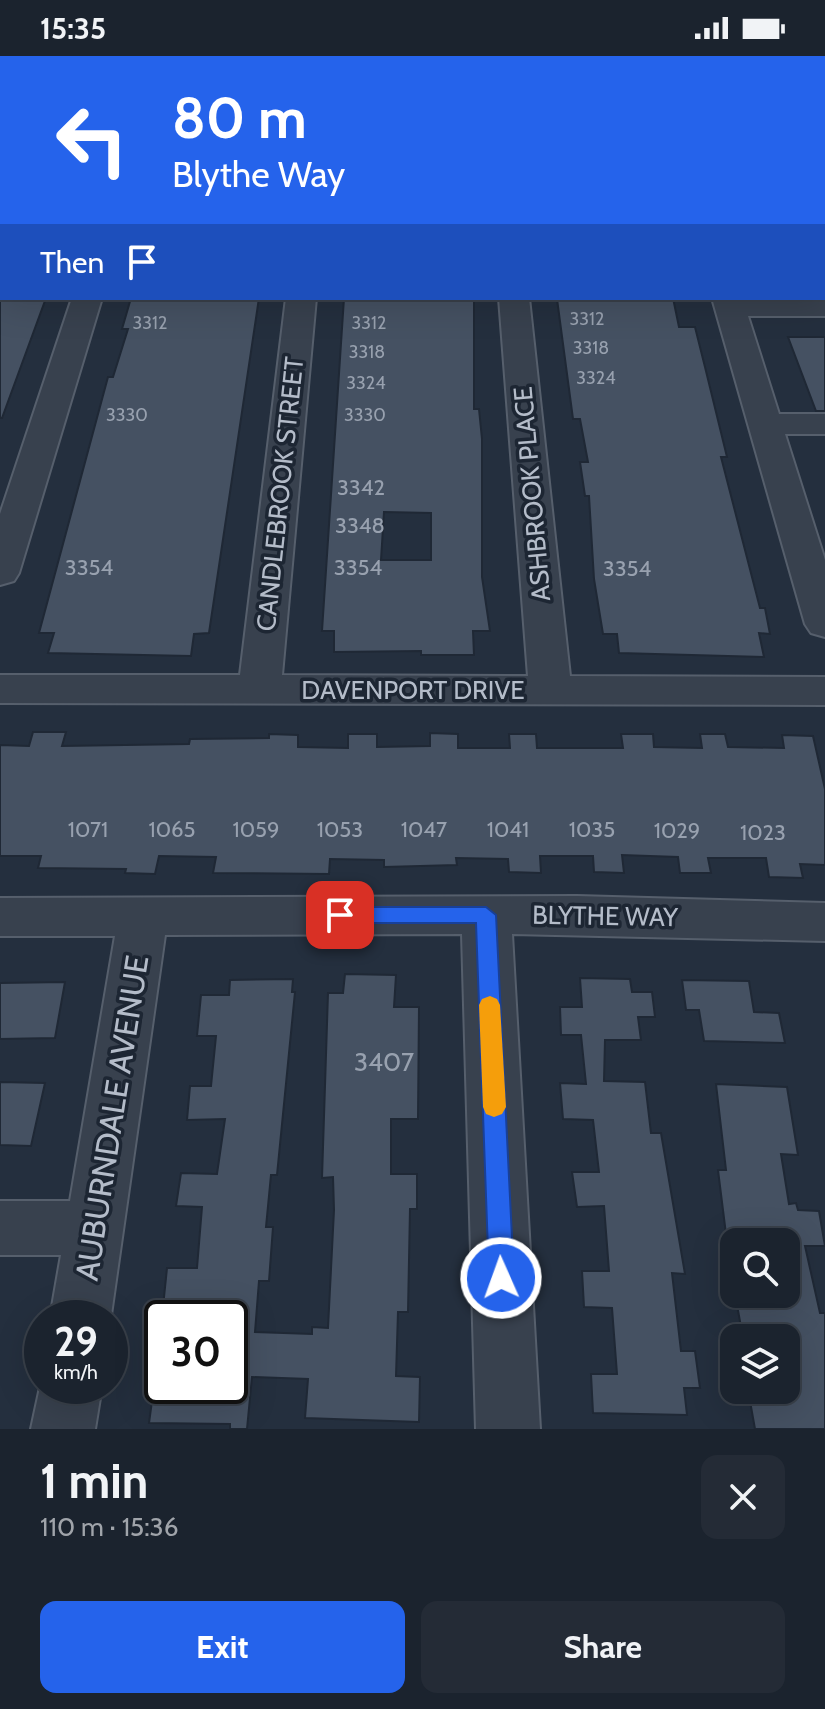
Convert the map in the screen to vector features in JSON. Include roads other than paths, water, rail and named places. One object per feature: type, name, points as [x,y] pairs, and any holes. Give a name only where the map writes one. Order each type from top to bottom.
[{"type":"street","points":[[0,573],[86,300]]},
{"type":"street","name":"CANDLEBROOK STREET","points":[[259,690],[301,300]]},
{"type":"street","name":"ASHBROOK PLACE","points":[[514,300],[550,690]]},
{"type":"street","points":[[825,307],[728,302],[765,424],[817,570],[825,624]]},
{"type":"street","points":[[765,424],[825,424]]},
{"type":"street","name":"DAVENPORT DRIVE","points":[[0,689],[825,691]]},
{"type":"street","points":[[486,915],[508,1429]]},
{"type":"street","name":"BLYTHE WAY","points":[[0,917],[486,915],[825,922]]},
{"type":"street","name":"AUBURNDALE AVENUE","points":[[84,1300],[143,917]]},
{"type":"street","points":[[0,1228],[94,1228]]},
{"type":"street","points":[[63,1429],[67,1404]]}]
